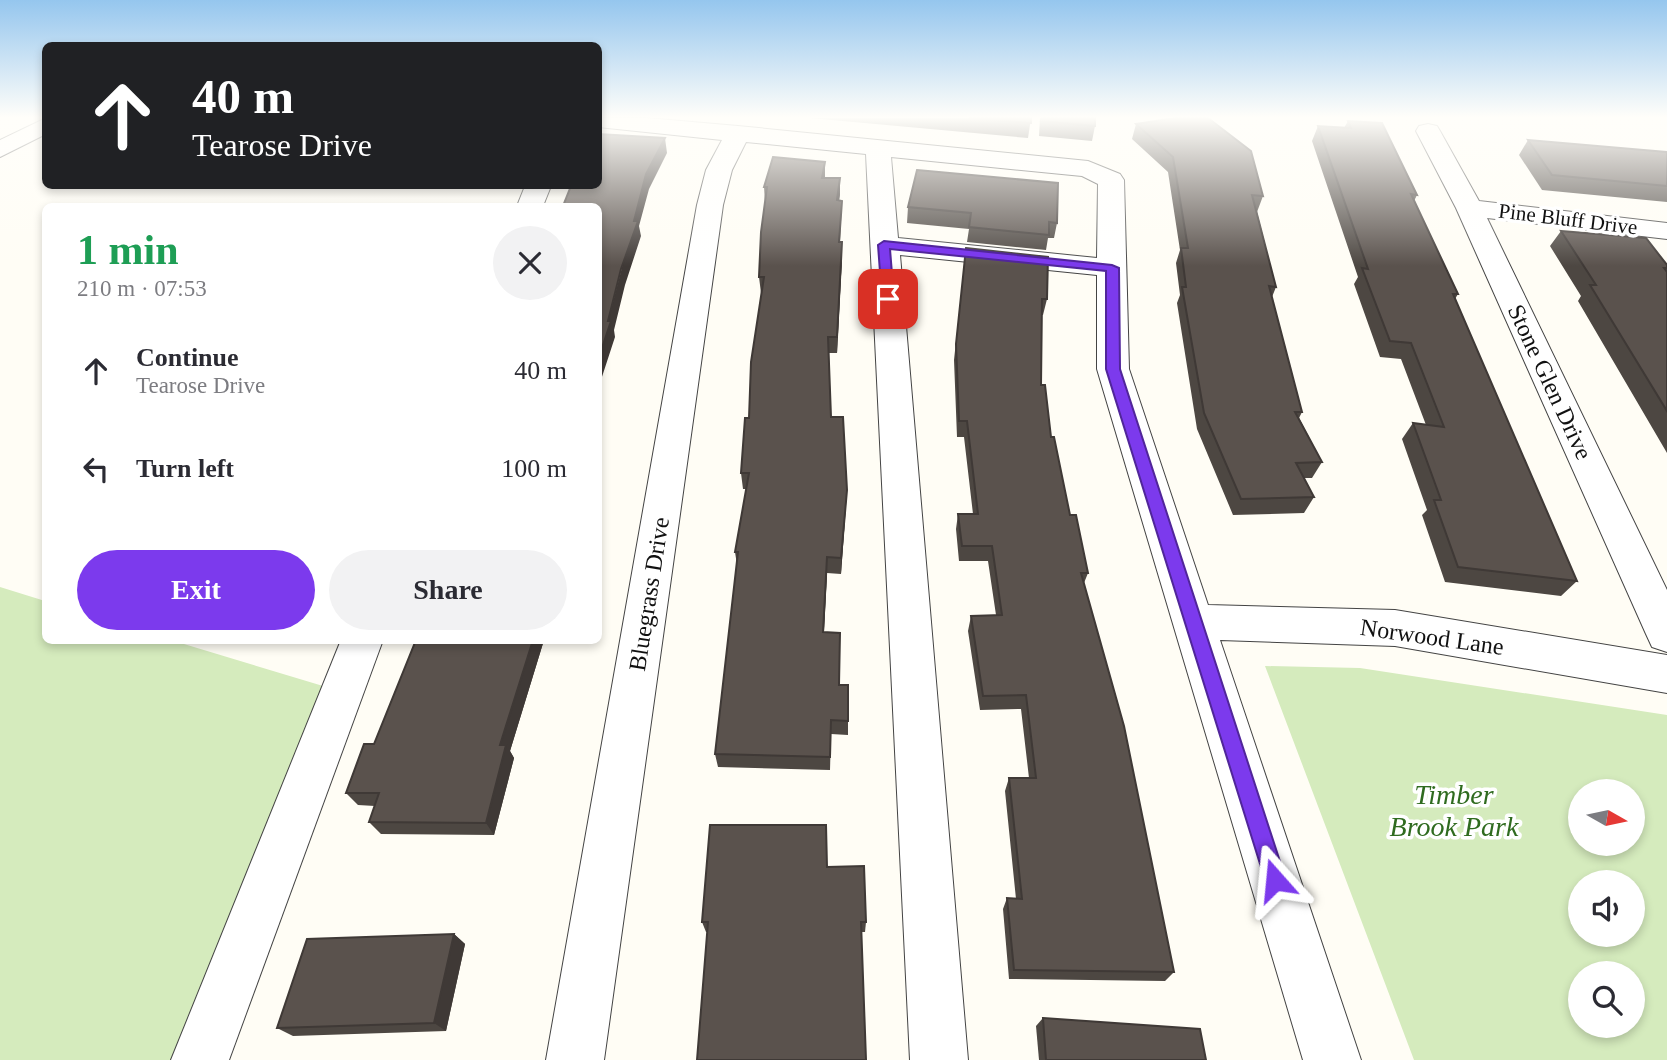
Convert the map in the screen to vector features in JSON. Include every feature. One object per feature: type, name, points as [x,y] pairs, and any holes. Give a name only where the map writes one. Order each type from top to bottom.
[{"type":"street","name":"Bluegrass Drive","points":[[575,1060],[710,205],[720,167]]},
{"type":"street","points":[[879,167],[939,1060]]},
{"type":"street","points":[[1073,167],[1088,169],[1111,180],[1113,369],[1332,1060]]},
{"type":"street","name":"Stone Glen Drive","points":[[1447,167],[1469,208],[1667,634]]},
{"type":"street","name":"Pine Bluff Drive","points":[[1469,208],[1665,233]]},
{"type":"street","points":[[884,245],[1112,268]]},
{"type":"street","name":"Norwood Lane","points":[[1194,622],[1395,628],[1667,674]]},
{"type":"street","points":[[200,1060],[360,644]]},
{"type":"green space","points":[[0,587],[42,600],[42,644],[184,644],[323,686],[172,1060],[0,1060]]},
{"type":"green space","name":"Timber Brook Park","points":[[1265,666],[1360,668],[1667,715],[1667,1060],[1414,1060]]},
{"type":"building","points":[[602,167],[649,167],[634,221],[638,221],[621,269],[608,321],[611,321],[602,348],[602,203],[564,203],[570,189],[602,189]]},
{"type":"building","points":[[770,167],[824,167],[822,178],[840,178],[837,200],[842,201],[839,242],[842,242],[837,337],[828,337],[831,417],[843,417],[847,490],[841,558],[827,557],[823,632],[840,633],[839,685],[848,685],[848,721],[831,720],[830,757],[715,754],[738,552],[735,552],[749,473],[741,473],[745,418],[749,418],[751,362],[764,277],[759,277],[767,187],[764,187]]},
{"type":"building","points":[[1175,167],[1255,167],[1263,196],[1252,195],[1276,287],[1269,286],[1302,412],[1295,412],[1322,462],[1296,463],[1314,497],[1241,499],[1204,413],[1182,287],[1186,287],[1181,248],[1188,248]]},
{"type":"building","points":[[1332,167],[1404,167],[1417,195],[1411,194],[1458,294],[1453,294],[1577,581],[1458,567],[1434,500],[1441,500],[1413,423],[1444,427],[1411,343],[1390,341],[1362,268],[1368,269]]},
{"type":"building","points":[[1547,167],[1667,167],[1667,186],[1552,175]]},
{"type":"building","points":[[917,170],[1058,183],[1057,223],[1049,222],[1049,235],[969,227],[971,213],[908,207]]},
{"type":"building","points":[[1561,231],[1646,238],[1667,265],[1667,268],[1664,268],[1667,272],[1667,411],[1590,285],[1596,285]]},
{"type":"building","points":[[966,248],[1048,257],[1047,299],[1042,299],[1041,385],[1045,385],[1051,437],[1054,437],[1070,515],[1076,515],[1088,573],[1081,573],[1124,726],[1174,972],[1014,970],[1007,898],[1022,899],[1009,778],[1036,778],[1026,695],[983,696],[971,616],[1002,615],[992,546],[962,546],[958,514],[978,514],[967,421],[959,421],[956,344]]},
{"type":"building","points":[[414,644],[532,644],[500,745],[506,745],[486,823],[369,822],[379,793],[346,793],[364,744],[374,744]]},
{"type":"building","points":[[710,825],[826,825],[827,867],[864,866],[866,922],[861,922],[866,1060],[697,1060],[708,922],[702,922]]},
{"type":"building","points":[[454,934],[434,1023],[277,1028],[307,939]]},
{"type":"building","points":[[1043,1018],[1200,1029],[1206,1060],[1046,1060]]},
{"type":"route","points":[[888,299],[884,245],[1112,268],[1113,369],[1275,880]]}]
